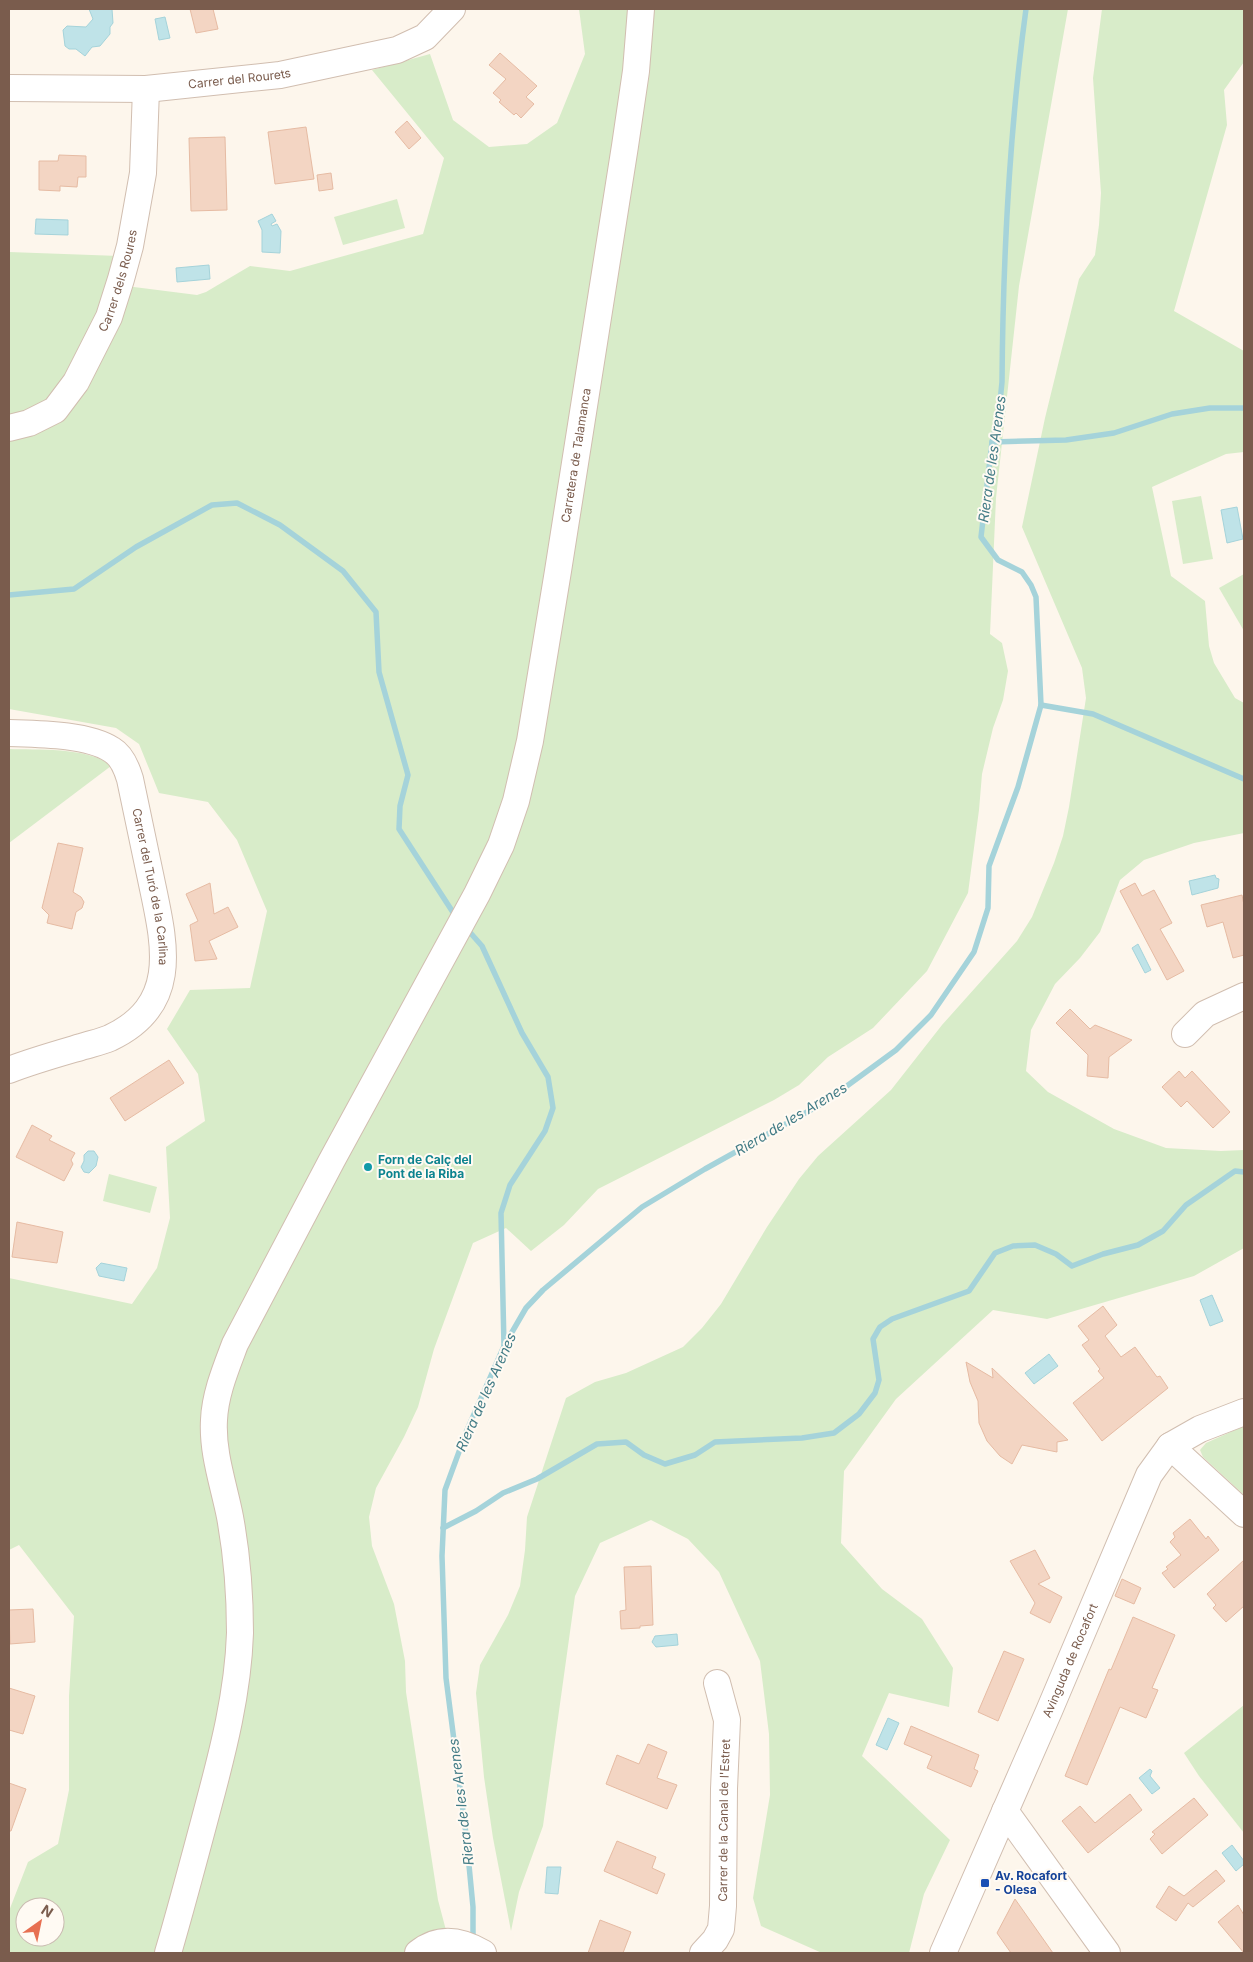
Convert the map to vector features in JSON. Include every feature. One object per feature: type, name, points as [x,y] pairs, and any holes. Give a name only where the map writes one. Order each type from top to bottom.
[{"type":"street","name":"Carrer del Rourets","points":[[9,88],[146,89],[280,75],[397,50],[425,37],[452,9]]},
{"type":"street","name":"Carretera de Talamanca","points":[[168,1953],[220,1761],[234,1695],[238,1664],[240,1624],[238,1575],[230,1517],[219,1467],[214,1429],[223,1374],[235,1344],[332,1160],[477,894],[501,845],[516,801],[530,741],[624,155],[636,71],[641,9]]},
{"type":"street","name":"Carrer dels Roures","points":[[9,428],[29,423],[55,410],[76,382],[109,317],[130,246],[143,173],[146,89]]},
{"type":"street","name":"Carrer del Turó de la Carlina","points":[[9,733],[55,735],[88,741],[113,750],[125,764],[130,779],[162,928],[165,956],[158,990],[147,1009],[134,1023],[109,1038],[9,1070]]},
{"type":"street","points":[[1185,1034],[1205,1014],[1244,996]]},
{"type":"street","name":"Avinguda de Rocafort","points":[[943,1953],[1149,1475],[1170,1446],[1200,1429],[1244,1412]]},
{"type":"street","points":[[1170,1446],[1244,1514]]},
{"type":"street","name":"Carrer de la Canal de l'Estret","points":[[703,1953],[715,1940],[721,1929],[724,1906],[724,1789],[727,1720],[717,1683]]},
{"type":"street","points":[[1005,1811],[1107,1953]]},
{"type":"street","points":[[418,1953],[428,1945],[445,1941],[473,1947],[483,1953]]},
{"type":"green space","points":[[579,9],[1068,9],[1019,286],[996,498],[990,634],[1002,643],[1008,671],[1003,700],[993,728],[982,774],[968,893],[927,971],[873,1028],[828,1057],[799,1085],[774,1100],[598,1189],[564,1225],[531,1251],[506,1228],[473,1243],[434,1349],[418,1407],[376,1488],[369,1517],[372,1546],[394,1604],[405,1661],[406,1692],[438,1900],[452,1953],[9,1953],[9,1911],[28,1862],[58,1844],[69,1790],[69,1696],[74,1616],[19,1545],[9,1550],[9,1278],[132,1304],[157,1268],[170,1218],[166,1147],[205,1121],[198,1074],[167,1029],[190,990],[250,988],[267,911],[237,840],[208,802],[159,793],[139,744],[116,728],[9,709],[9,252],[119,256],[126,286],[197,295],[206,292],[250,266],[290,271],[423,234],[444,158],[372,70],[430,54],[453,120],[489,147],[527,144],[557,123],[585,54]]},
{"type":"green space","points":[[1102,9],[1244,9],[1244,62],[1224,90],[1227,125],[1174,311],[1244,351],[1244,452],[1226,454],[1152,487],[1171,576],[1205,601],[1209,646],[1214,663],[1235,698],[1244,703],[1244,833],[1194,843],[1144,860],[1120,880],[1100,932],[1080,958],[1055,984],[1031,1030],[1026,1071],[1048,1092],[1114,1129],[1166,1148],[1221,1151],[1244,1150],[1244,1248],[1194,1276],[1047,1319],[993,1310],[896,1399],[844,1471],[841,1543],[882,1589],[922,1619],[953,1668],[949,1707],[889,1693],[862,1756],[950,1840],[924,1894],[909,1953],[822,1953],[761,1926],[753,1898],[770,1795],[769,1734],[760,1661],[719,1572],[688,1539],[651,1520],[600,1543],[575,1596],[543,1826],[519,1892],[511,1931],[493,1838],[484,1777],[476,1693],[480,1665],[508,1615],[520,1586],[527,1517],[566,1398],[595,1382],[626,1373],[683,1347],[702,1328],[721,1304],[767,1227],[799,1179],[818,1156],[891,1090],[942,1025],[1017,941],[1032,917],[1063,836],[1086,698],[1082,668],[1022,527],[1045,418],[1079,279],[1095,255],[1101,193],[1093,78]]},
{"type":"green space","points":[[397,199],[405,228],[343,245],[334,217]]},
{"type":"green space","points":[[1201,496],[1213,559],[1183,564],[1172,501]]},
{"type":"green space","points":[[1244,574],[1244,631],[1219,588]]},
{"type":"green space","points":[[9,749],[63,751],[90,755],[111,766],[9,843]]},
{"type":"green space","points":[[109,1174],[157,1187],[150,1213],[103,1201]]},
{"type":"green space","points":[[1244,1426],[1244,1495],[1203,1457],[1200,1450],[1206,1443]]},
{"type":"green space","points":[[1244,1705],[1244,1833],[1199,1776],[1184,1753]]},
{"type":"water","points":[[89,9],[112,9],[113,23],[110,27],[110,34],[100,46],[92,47],[85,56],[76,49],[69,49],[65,46],[63,30],[67,26],[86,27],[93,19]]},
{"type":"water","points":[[165,17],[170,38],[159,40],[155,19]]},
{"type":"water","points":[[272,214],[276,221],[271,224],[272,226],[277,224],[281,231],[280,253],[262,252],[262,230],[258,221]]},
{"type":"water","points":[[36,219],[68,220],[68,235],[35,234]]},
{"type":"water","points":[[209,265],[210,279],[177,282],[176,268]]},
{"type":"water","points":[[1237,507],[1243,539],[1227,543],[1221,510]]},
{"type":"water","points":[[1215,875],[1219,879],[1218,888],[1192,895],[1189,881]]},
{"type":"water","points":[[1138,944],[1151,970],[1145,973],[1132,948]]},
{"type":"water","points":[[88,1151],[94,1151],[98,1157],[96,1166],[89,1173],[84,1172],[81,1167],[84,1155]]},
{"type":"water","points":[[101,1263],[127,1268],[124,1281],[99,1276],[96,1268]]},
{"type":"water","points":[[1212,1295],[1223,1321],[1210,1326],[1200,1300]]},
{"type":"water","points":[[1049,1354],[1058,1366],[1034,1384],[1025,1373]]},
{"type":"water","points":[[677,1634],[678,1645],[656,1647],[652,1642],[655,1636]]},
{"type":"water","points":[[888,1718],[899,1723],[887,1750],[876,1745]]},
{"type":"water","points":[[1150,1769],[1152,1771],[1150,1776],[1160,1788],[1152,1794],[1139,1778]]},
{"type":"water","points":[[1232,1845],[1244,1861],[1244,1864],[1236,1871],[1222,1853]]},
{"type":"water","points":[[547,1867],[561,1867],[558,1894],[545,1893]]},
{"type":"building","points":[[190,9],[213,9],[218,29],[196,33]]},
{"type":"building","points":[[500,53],[537,86],[526,97],[534,104],[521,118],[516,113],[514,115],[499,102],[501,100],[493,93],[506,79],[489,65]]},
{"type":"building","points":[[407,121],[421,138],[409,149],[395,132]]},
{"type":"building","points":[[306,127],[314,179],[275,184],[268,132]]},
{"type":"building","points":[[225,137],[227,210],[191,211],[189,138]]},
{"type":"building","points":[[59,155],[86,156],[86,177],[78,177],[77,187],[60,186],[60,191],[39,190],[39,161],[58,161]]},
{"type":"building","points":[[331,173],[333,189],[319,191],[317,175]]},
{"type":"building","points":[[58,843],[83,848],[73,892],[81,897],[84,902],[82,908],[76,912],[72,929],[47,923],[49,915],[42,908]]},
{"type":"building","points":[[210,883],[214,914],[228,907],[238,927],[209,941],[217,959],[195,961],[190,925],[198,921],[186,894]]},
{"type":"building","points":[[1135,883],[1142,896],[1154,890],[1172,923],[1160,929],[1184,971],[1167,980],[1120,891]]},
{"type":"building","points":[[1242,895],[1244,905],[1244,955],[1233,958],[1223,922],[1207,927],[1201,905]]},
{"type":"building","points":[[1070,1009],[1090,1029],[1095,1025],[1132,1040],[1109,1057],[1108,1078],[1087,1076],[1088,1055],[1056,1023]]},
{"type":"building","points":[[169,1060],[184,1083],[125,1121],[110,1098]]},
{"type":"building","points":[[1179,1071],[1185,1078],[1192,1071],[1230,1112],[1213,1128],[1187,1101],[1181,1107],[1162,1087]]},
{"type":"building","points":[[32,1125],[52,1136],[49,1140],[75,1153],[71,1160],[73,1164],[64,1181],[16,1157]]},
{"type":"building","points":[[17,1222],[63,1232],[57,1263],[12,1257]]},
{"type":"building","points":[[1103,1306],[1117,1325],[1105,1336],[1121,1357],[1135,1347],[1157,1377],[1160,1376],[1168,1388],[1102,1441],[1073,1403],[1104,1378],[1098,1371],[1100,1369],[1082,1345],[1089,1340],[1078,1326]]},
{"type":"building","points":[[966,1362],[993,1378],[992,1368],[1068,1440],[1057,1442],[1057,1452],[1022,1445],[1012,1464],[1000,1456],[987,1441],[979,1423],[978,1401],[970,1382]]},
{"type":"building","points":[[1190,1519],[1206,1539],[1208,1536],[1219,1550],[1174,1588],[1162,1573],[1168,1569],[1166,1567],[1181,1555],[1170,1542],[1175,1537],[1173,1533]]},
{"type":"building","points":[[1035,1550],[1050,1578],[1038,1584],[1062,1597],[1050,1623],[1030,1613],[1035,1603],[1010,1561]]},
{"type":"building","points":[[1244,1560],[1244,1606],[1226,1622],[1213,1608],[1216,1605],[1207,1594]]},
{"type":"building","points":[[651,1566],[653,1625],[621,1629],[620,1611],[626,1610],[624,1567]]},
{"type":"building","points":[[1122,1579],[1141,1588],[1134,1604],[1115,1596]]},
{"type":"building","points":[[33,1609],[35,1642],[10,1644],[9,1610]]},
{"type":"building","points":[[1133,1617],[1175,1635],[1152,1688],[1158,1690],[1146,1718],[1120,1707],[1087,1785],[1065,1776],[1109,1669],[1111,1670]]},
{"type":"building","points":[[1004,1651],[1024,1659],[998,1721],[978,1712]]},
{"type":"building","points":[[9,1688],[35,1696],[23,1734],[9,1730]]},
{"type":"building","points":[[911,1726],[979,1755],[974,1769],[978,1771],[971,1787],[927,1768],[932,1756],[904,1744]]},
{"type":"building","points":[[648,1744],[667,1752],[657,1778],[677,1785],[667,1809],[606,1784],[617,1755],[639,1764]]},
{"type":"building","points":[[9,1783],[26,1789],[11,1831],[9,1831]]},
{"type":"building","points":[[1130,1794],[1142,1810],[1088,1853],[1062,1821],[1080,1806],[1095,1823]]},
{"type":"building","points":[[1194,1798],[1208,1815],[1162,1854],[1150,1839],[1155,1834],[1152,1832]]},
{"type":"building","points":[[617,1841],[656,1857],[652,1868],[665,1874],[657,1894],[604,1871]]},
{"type":"building","points":[[1216,1870],[1225,1881],[1193,1907],[1188,1903],[1176,1921],[1156,1907],[1169,1886],[1184,1896]]},
{"type":"building","points":[[1015,1899],[1053,1953],[1011,1953],[997,1933]]},
{"type":"building","points":[[1238,1905],[1244,1915],[1244,1953],[1218,1922]]},
{"type":"building","points":[[600,1920],[631,1932],[623,1953],[588,1953]]},
{"type":"waterway","name":"Riera de les Arenes","points":[[473,1941],[473,1907],[466,1834],[446,1678],[442,1556],[445,1490],[467,1430],[504,1346],[526,1308],[543,1290],[642,1207],[705,1169],[825,1102],[896,1050],[931,1015],[974,952],[988,908],[989,866],[1018,787],[1041,705],[1036,597],[1031,585],[1022,572],[998,560],[981,537],[992,442],[999,412],[1002,382],[1008,195],[1015,102],[1026,9]]},
{"type":"waterway","points":[[992,442],[1066,440],[1114,433],[1172,414],[1210,408],[1244,408]]},
{"type":"waterway","points":[[9,595],[74,589],[136,547],[212,505],[237,503],[280,525],[343,571],[376,612],[379,672],[408,775],[400,806],[399,829],[456,917]]},
{"type":"waterway","points":[[1041,705],[1093,714],[1244,779]]},
{"type":"waterway","points":[[467,929],[482,946],[522,1033],[548,1077],[553,1108],[545,1131],[510,1185],[501,1213],[504,1346]]},
{"type":"waterway","points":[[443,1528],[476,1511],[503,1493],[537,1479],[597,1444],[626,1442],[644,1455],[665,1464],[695,1455],[715,1442],[802,1438],[834,1433],[859,1414],[875,1393],[879,1380],[873,1339],[880,1327],[892,1319],[969,1291],[995,1253],[1013,1246],[1035,1245],[1056,1254],[1072,1266],[1103,1254],[1138,1245],[1163,1231],[1186,1205],[1235,1171],[1244,1172]]},
{"type":"place","name":"Forn de Calç del Pont de la Riba","points":[[368,1167]]},
{"type":"place","name":"Av. Rocafort - Olesa","points":[[985,1883]]}]
